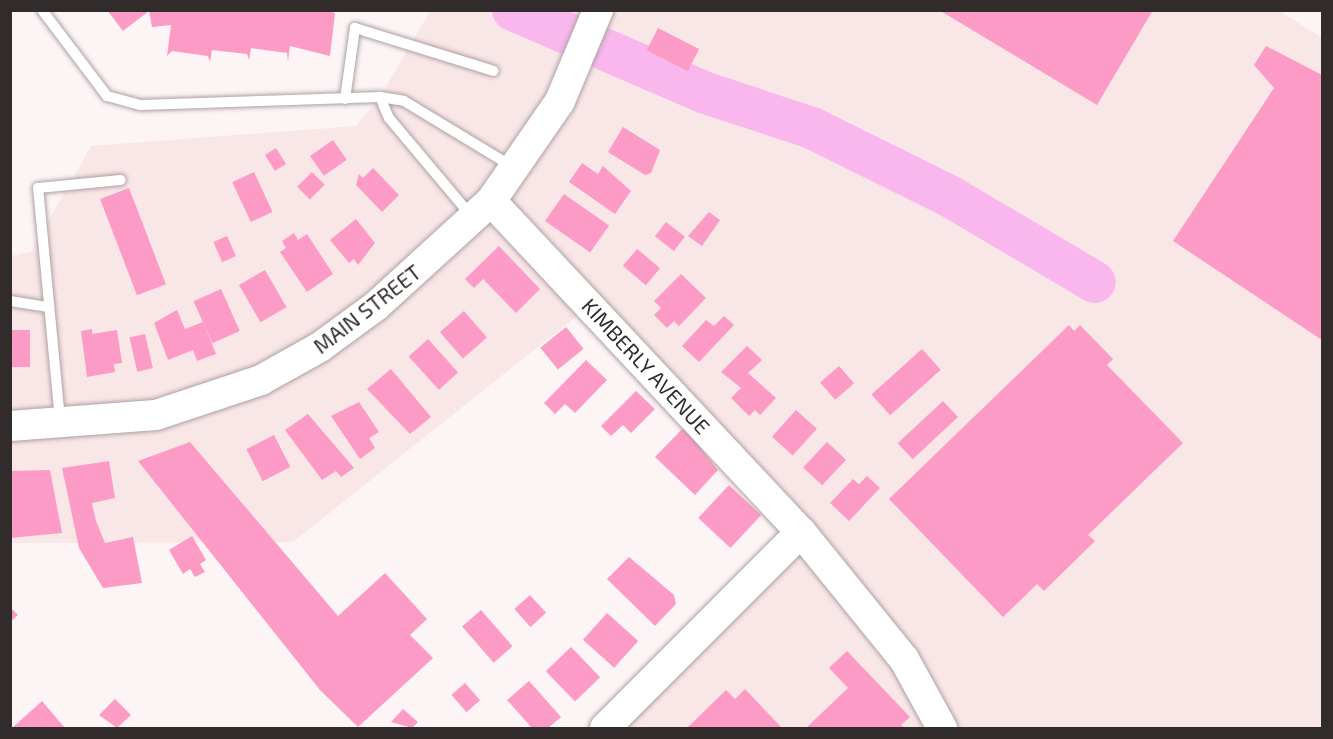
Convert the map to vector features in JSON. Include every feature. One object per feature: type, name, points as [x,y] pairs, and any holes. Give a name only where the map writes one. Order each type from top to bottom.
[{"type":"street","name":"MAIN STREET","points":[[10,426],[61,426],[156,415],[261,380],[320,347],[376,306],[482,211],[517,170],[560,101],[590,30]]},
{"type":"street","name":"KIMBERLY AVENUE","points":[[482,211],[801,532],[904,659],[942,729]]},
{"type":"street","points":[[605,729],[801,532]]},
{"type":"lane","points":[[42,10],[107,96],[141,105],[380,97],[404,101],[517,170]]},
{"type":"lane","points":[[345,99],[356,28],[494,71]]},
{"type":"lane","points":[[380,97],[389,118],[482,211]]},
{"type":"lane","points":[[61,426],[38,188],[121,180]]},
{"type":"lane","points":[[10,301],[48,307]]},
{"type":"shaded area","points":[[1278,10],[1322,38],[1322,728],[605,728],[801,532],[589,306],[293,542],[11,543],[11,256],[31,252],[91,146],[356,126],[380,97],[430,11]]},
{"type":"building","points":[[107,10],[326,10],[335,13],[330,56],[290,46],[288,61],[287,53],[251,48],[249,60],[247,54],[212,50],[210,62],[208,56],[172,51],[167,56],[171,25],[152,27],[149,11],[123,31]]},
{"type":"building","points":[[939,10],[1153,10],[1097,105]]},
{"type":"building","points":[[658,28],[699,49],[688,71],[647,50]]},
{"type":"building","points":[[1266,46],[1322,75],[1322,340],[1173,241],[1274,88],[1254,65]]},
{"type":"building","points":[[623,127],[660,150],[651,173],[645,175],[608,152]]},
{"type":"building","points":[[333,140],[347,160],[324,176],[310,156]]},
{"type":"building","points":[[276,148],[286,164],[275,171],[265,155]]},
{"type":"building","points":[[582,163],[598,174],[603,166],[631,191],[615,214],[569,182]]},
{"type":"building","points":[[373,168],[399,195],[382,212],[356,185],[359,174],[363,178]]},
{"type":"building","points":[[254,172],[273,212],[251,222],[232,182]]},
{"type":"building","points":[[312,172],[325,185],[310,200],[297,187]]},
{"type":"building","points":[[129,188],[166,284],[137,295],[100,199]]},
{"type":"building","points":[[564,194],[609,226],[590,253],[545,221]]},
{"type":"building","points":[[709,212],[720,220],[702,246],[688,236]]},
{"type":"building","points":[[356,219],[375,243],[358,265],[354,259],[349,263],[330,240]]},
{"type":"building","points":[[666,222],[685,237],[674,251],[655,236]]},
{"type":"building","points":[[294,233],[298,240],[307,234],[333,274],[307,292],[280,252],[286,248],[282,241]]},
{"type":"building","points":[[227,236],[236,256],[222,262],[213,242]]},
{"type":"building","points":[[499,246],[540,289],[516,313],[483,279],[474,288],[465,279]]},
{"type":"building","points":[[637,249],[660,268],[646,285],[623,266]]},
{"type":"building","points":[[265,270],[286,307],[261,322],[239,285]]},
{"type":"building","points":[[681,274],[706,298],[679,326],[674,321],[667,328],[654,315],[661,308],[654,301]]},
{"type":"building","points":[[221,289],[240,331],[212,343],[194,301]]},
{"type":"building","points":[[177,310],[185,329],[203,322],[216,354],[197,361],[193,350],[168,360],[154,323]]},
{"type":"building","points":[[464,311],[487,337],[463,358],[440,332]]},
{"type":"building","points":[[724,316],[734,325],[699,362],[682,346],[706,320],[714,326]]},
{"type":"building","points":[[1069,325],[1074,331],[1080,325],[1113,359],[1107,365],[1183,443],[1088,535],[1095,541],[1044,591],[1037,584],[1003,617],[889,499]]},
{"type":"building","points":[[566,327],[584,349],[558,370],[540,348]]},
{"type":"building","points":[[92,329],[92,334],[117,330],[122,363],[114,364],[115,372],[87,377],[81,331]]},
{"type":"building","points":[[10,330],[30,330],[30,367],[10,367]]},
{"type":"building","points":[[145,334],[153,368],[137,372],[129,338]]},
{"type":"building","points":[[428,339],[458,372],[439,390],[409,356]]},
{"type":"building","points":[[747,346],[762,360],[748,373],[776,398],[760,415],[755,410],[749,416],[731,398],[741,388],[721,372]]},
{"type":"building","points":[[922,349],[941,370],[890,415],[871,395]]},
{"type":"building","points":[[586,360],[607,380],[575,413],[565,404],[555,414],[544,403]]},
{"type":"building","points":[[839,366],[854,383],[835,400],[820,382]]},
{"type":"building","points":[[391,369],[431,417],[410,434],[367,389]]},
{"type":"building","points":[[636,391],[655,409],[631,433],[623,425],[611,436],[601,426]]},
{"type":"building","points":[[943,401],[958,417],[913,459],[898,443]]},
{"type":"building","points":[[359,402],[379,432],[369,438],[375,448],[360,459],[331,416]]},
{"type":"building","points":[[796,410],[817,429],[793,455],[772,437]]},
{"type":"building","points":[[308,414],[354,468],[341,477],[336,471],[322,480],[285,430]]},
{"type":"building","points":[[684,427],[718,470],[695,495],[655,457]]},
{"type":"building","points":[[274,435],[290,467],[263,481],[246,449]]},
{"type":"building","points":[[190,442],[338,616],[385,573],[427,619],[410,635],[433,658],[358,727],[320,690],[138,461]]},
{"type":"building","points":[[827,442],[846,460],[822,485],[803,468]]},
{"type":"building","points":[[109,461],[115,498],[92,503],[96,521],[105,543],[133,537],[142,583],[103,588],[79,548],[62,468]]},
{"type":"building","points":[[50,470],[62,533],[10,538],[10,471]]},
{"type":"building","points":[[867,476],[880,488],[849,521],[830,503],[853,479],[859,484]]},
{"type":"building","points":[[729,485],[761,515],[730,548],[698,518]]},
{"type":"building","points":[[192,536],[206,560],[200,564],[205,572],[195,577],[190,569],[183,574],[169,550]]},
{"type":"building","points":[[629,557],[674,595],[676,604],[655,626],[607,579]]},
{"type":"building","points":[[530,595],[546,613],[530,627],[514,609]]},
{"type":"building","points":[[10,607],[18,615],[10,622]]},
{"type":"building","points":[[481,610],[512,646],[494,663],[462,626]]},
{"type":"building","points":[[607,613],[638,641],[614,668],[583,640]]},
{"type":"building","points":[[571,647],[600,677],[575,702],[546,671]]},
{"type":"building","points":[[847,651],[910,717],[901,725],[905,728],[806,728],[848,688],[829,668]]},
{"type":"building","points":[[529,681],[561,717],[548,728],[532,728],[507,700]]},
{"type":"building","points":[[465,683],[480,700],[467,712],[451,695]]},
{"type":"building","points":[[745,689],[782,728],[687,728],[726,690],[735,699]]},
{"type":"building","points":[[115,699],[131,715],[117,728],[99,715]]},
{"type":"building","points":[[42,701],[65,728],[12,728]]},
{"type":"building","points":[[403,709],[418,722],[412,728],[391,722]]},
{"type":"waterway","points":[[513,10],[703,92],[812,128],[951,197],[1095,282]]}]
